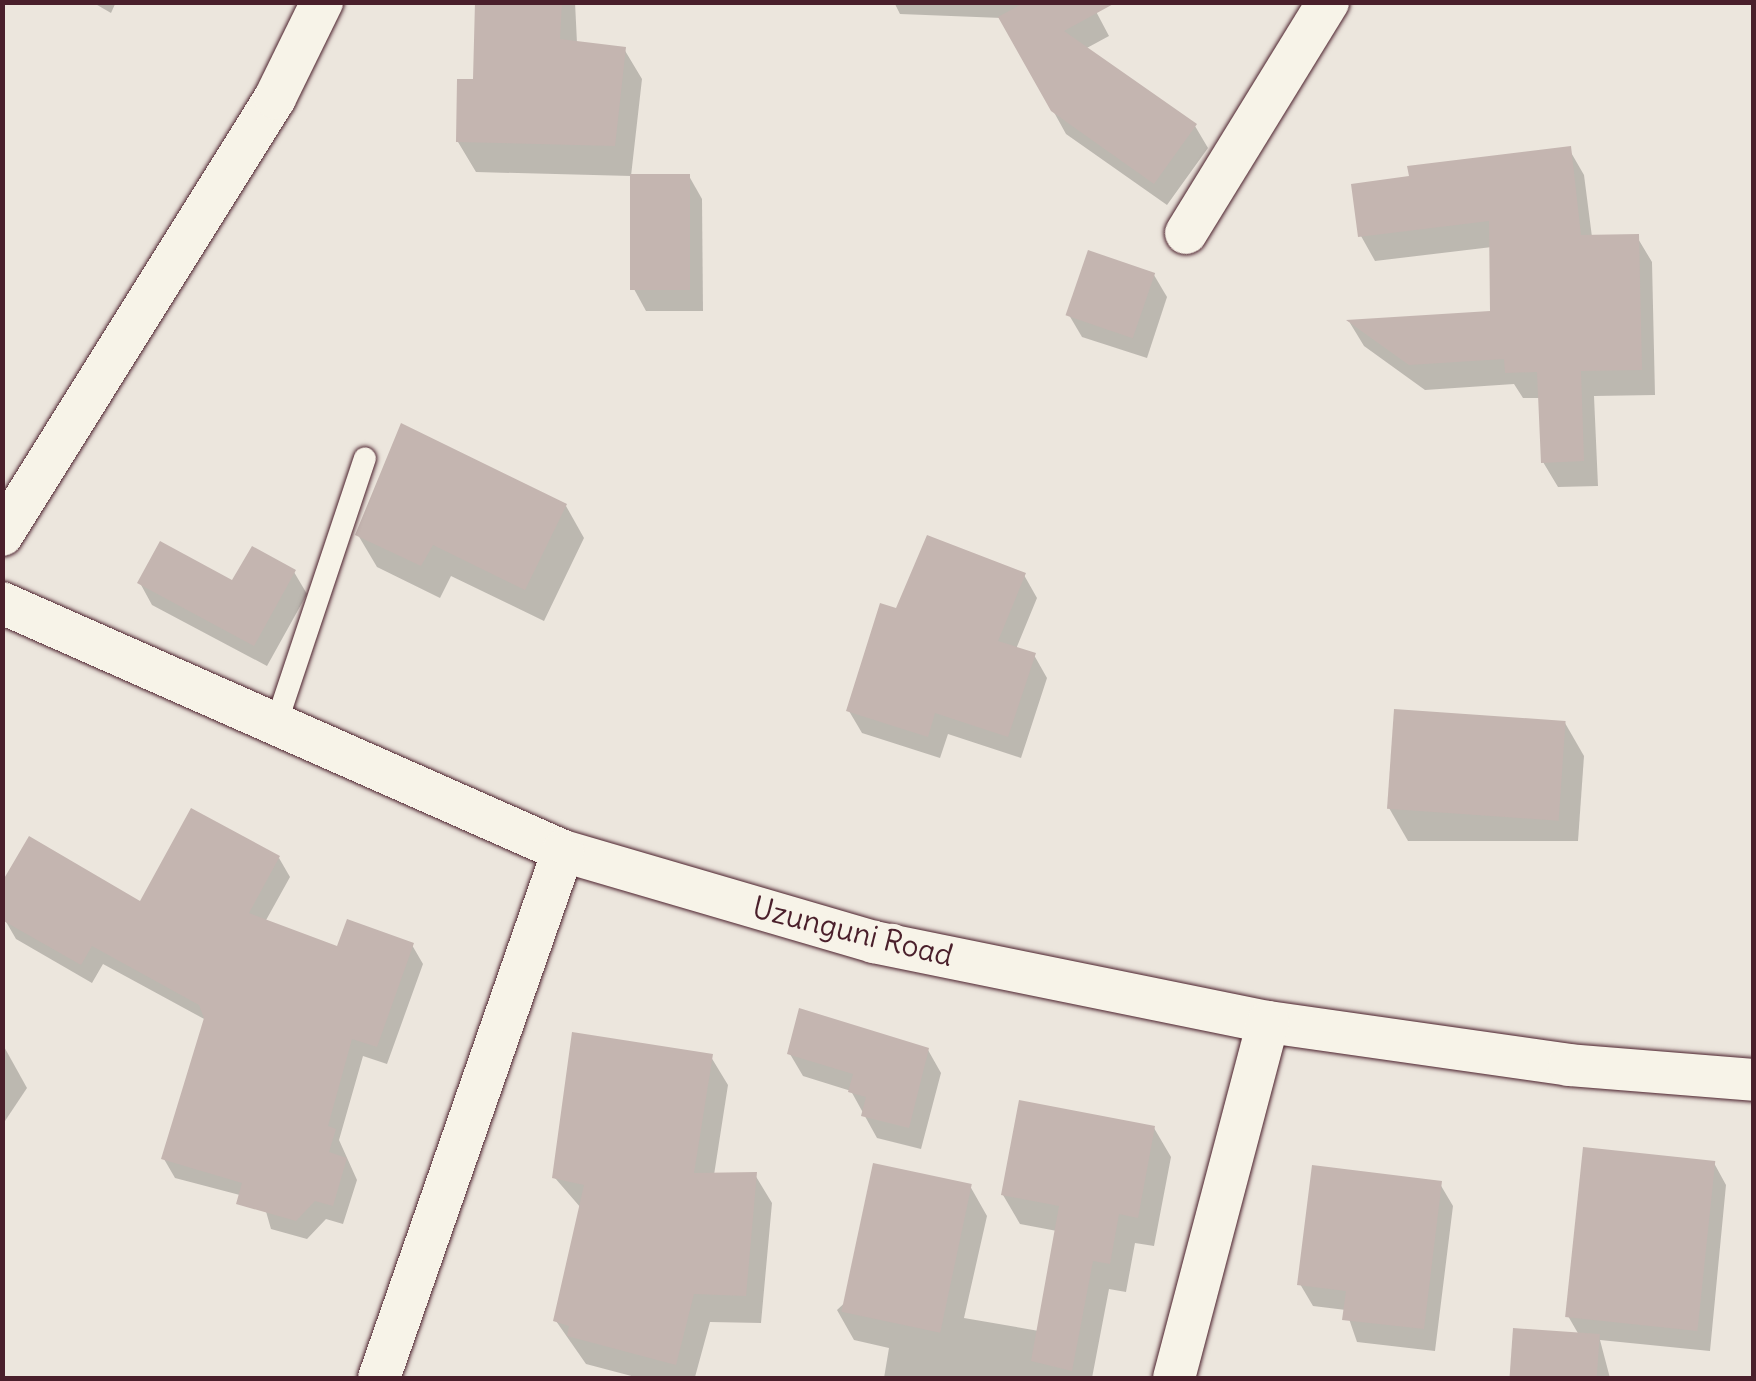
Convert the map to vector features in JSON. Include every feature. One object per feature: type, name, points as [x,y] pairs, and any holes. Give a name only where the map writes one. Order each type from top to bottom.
[{"type":"street","points":[[2,535],[275,98],[322,2]]},
{"type":"street","points":[[1186,233],[1328,2]]},
{"type":"street","name":"Uzunguni Road","points":[[2,603],[563,851],[874,942],[1268,1022],[1569,1065],[1754,1080]]},
{"type":"street","points":[[379,1378],[563,851]]},
{"type":"street","points":[[1174,1378],[1268,1022]]},
{"type":"lane","points":[[276,724],[364,458]]},
{"type":"building","points":[[475,2],[562,2],[560,39],[626,47],[615,146],[456,142],[457,79],[473,79]]},
{"type":"building","points":[[1025,2],[1117,2],[1064,31],[1197,124],[1154,184],[1051,111],[998,17]]},
{"type":"building","points":[[1571,146],[1581,235],[1639,234],[1642,370],[1581,371],[1584,461],[1541,463],[1537,372],[1505,373],[1504,359],[1409,365],[1346,320],[1490,311],[1489,221],[1358,237],[1351,184],[1409,176],[1407,166]]},
{"type":"building","points":[[630,174],[690,174],[690,290],[630,290]]},
{"type":"building","points":[[1088,250],[1155,273],[1133,338],[1066,315]]},
{"type":"building","points":[[401,423],[567,504],[525,590],[433,545],[421,566],[355,535]]},
{"type":"building","points":[[927,535],[1026,573],[998,641],[1036,653],[1008,737],[935,713],[928,737],[846,711],[880,603],[896,608]]},
{"type":"building","points":[[160,541],[232,580],[252,546],[296,570],[254,646],[137,583]]},
{"type":"building","points":[[1394,709],[1566,721],[1559,821],[1387,809]]},
{"type":"building","points":[[191,808],[280,856],[249,913],[337,946],[347,919],[414,943],[377,1047],[352,1039],[328,1126],[336,1129],[329,1152],[347,1158],[333,1206],[315,1201],[296,1221],[236,1204],[242,1183],[161,1159],[204,1018],[199,1005],[92,946],[81,965],[2,920],[2,882],[29,836],[140,901]]},
{"type":"building","points":[[799,1008],[929,1048],[909,1128],[861,1116],[866,1097],[848,1092],[853,1074],[787,1054]]},
{"type":"building","points":[[572,1032],[713,1054],[694,1173],[757,1172],[746,1296],[694,1294],[676,1365],[567,1336],[569,1326],[553,1321],[584,1185],[552,1178]]},
{"type":"building","points":[[1019,1100],[1155,1126],[1138,1218],[1119,1214],[1110,1264],[1093,1261],[1072,1371],[1031,1361],[1059,1206],[1001,1195]]},
{"type":"building","points":[[1583,1147],[1715,1161],[1697,1331],[1565,1317]]},
{"type":"building","points":[[873,1163],[972,1184],[940,1333],[841,1312]]},
{"type":"building","points":[[1312,1165],[1442,1181],[1424,1329],[1342,1320],[1346,1291],[1297,1285]]},
{"type":"building","points":[[1513,1328],[1600,1334],[1597,1378],[1510,1378]]}]
